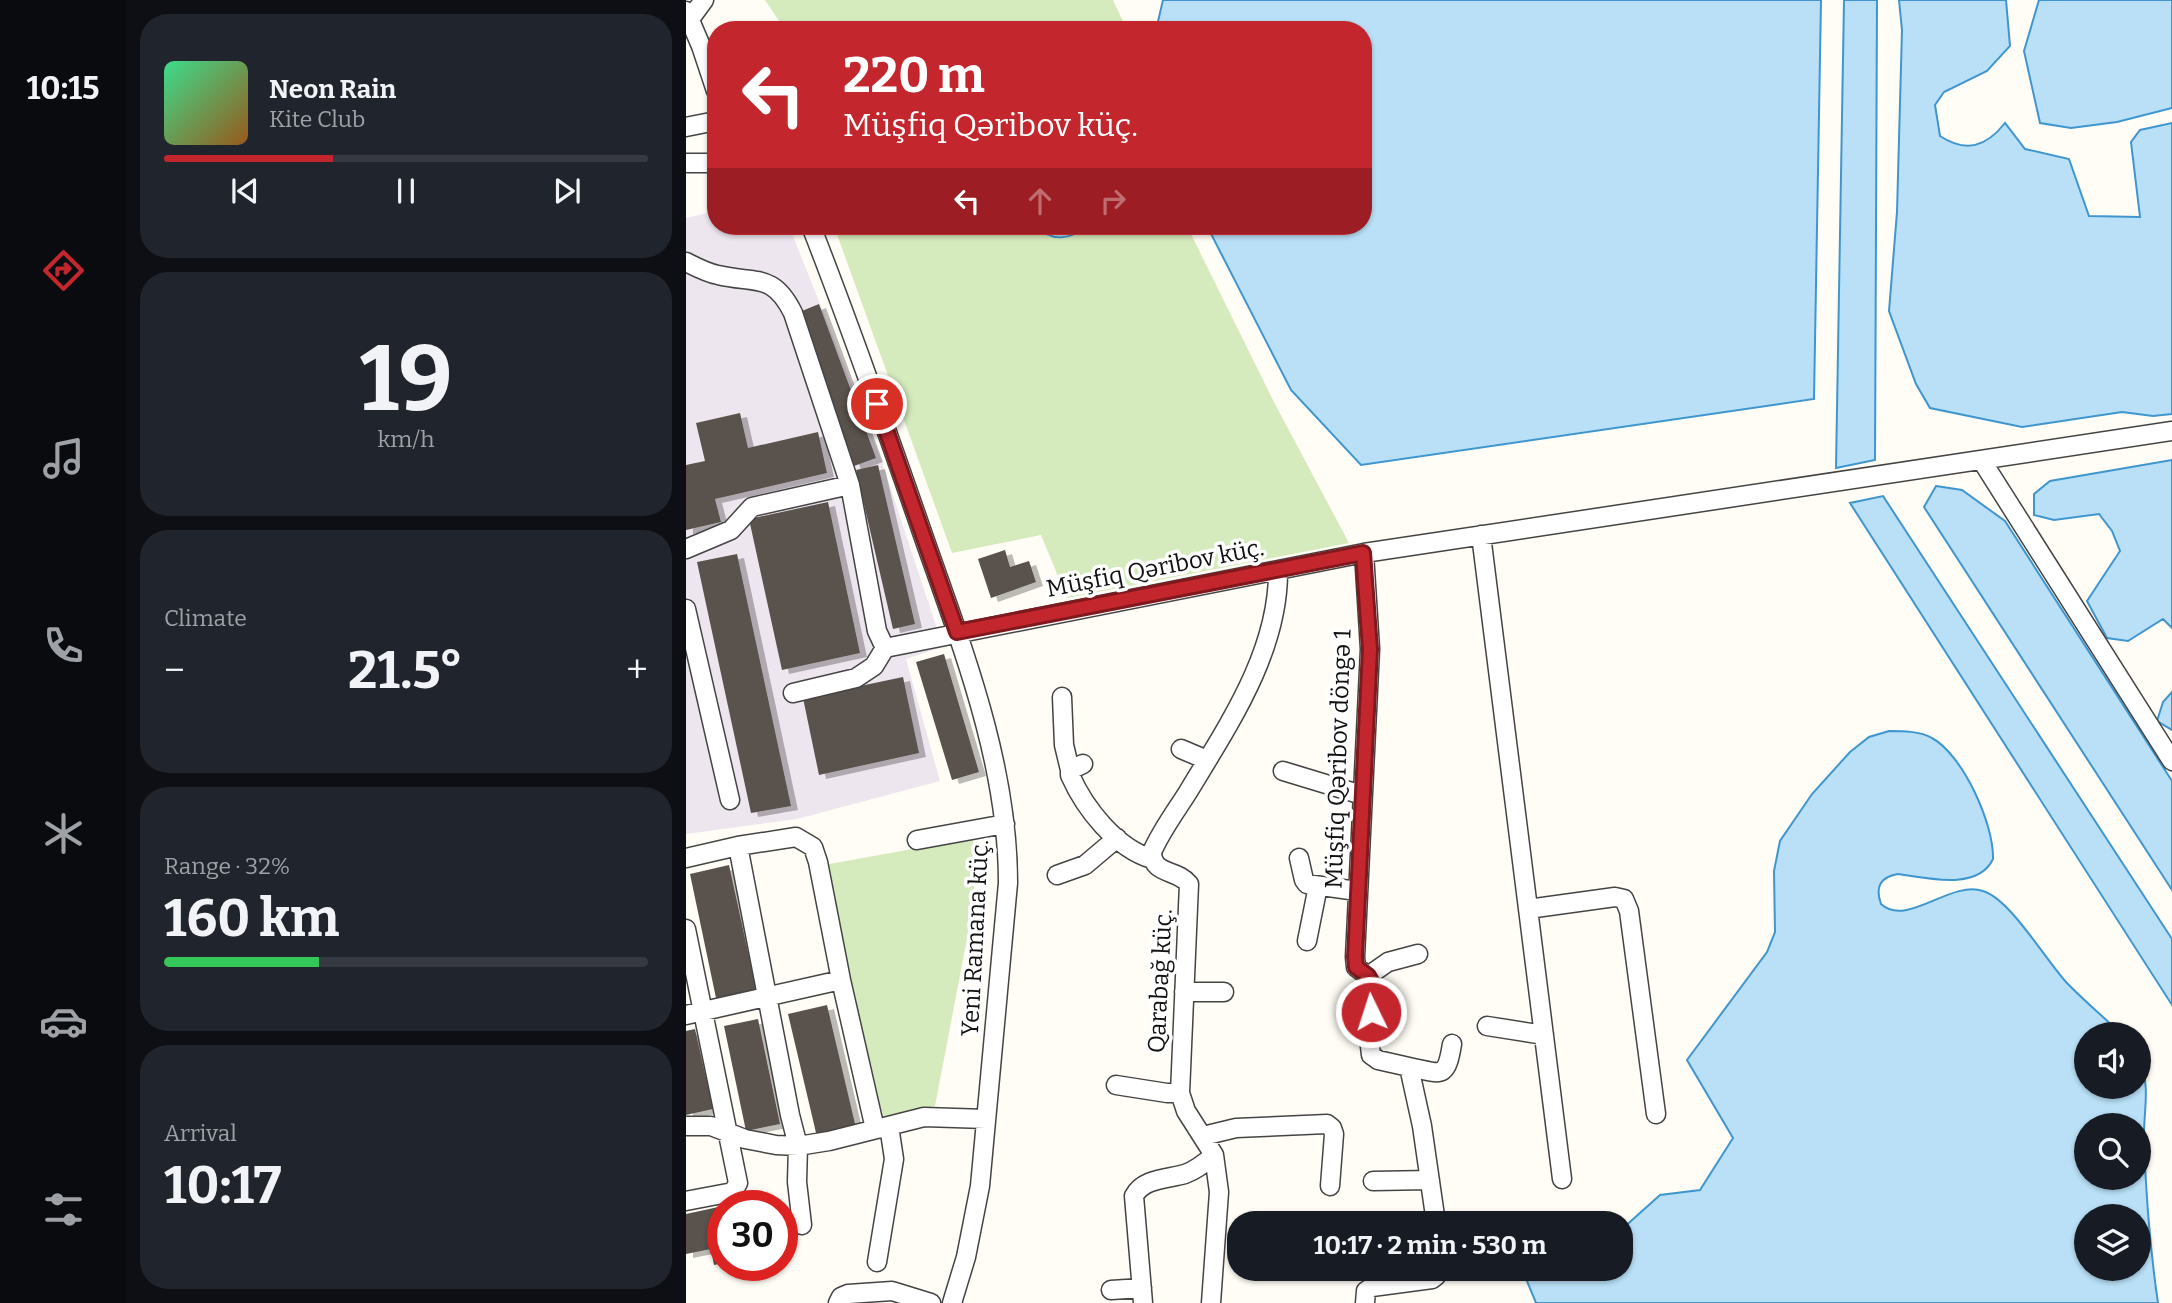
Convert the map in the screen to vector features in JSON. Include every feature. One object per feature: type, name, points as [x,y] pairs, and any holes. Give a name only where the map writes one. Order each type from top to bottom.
[{"type":"street","points":[[704,0],[687,16],[707,68]]},
{"type":"street","points":[[686,127],[707,123]]},
{"type":"street","points":[[686,163],[707,163]]},
{"type":"street","name":"Yeni Ramana küç.","points":[[814,235],[868,378],[957,632],[996,765],[1005,824],[1008,883],[986,1119],[974,1222],[952,1303]]},
{"type":"street","points":[[686,262],[718,275],[751,279],[773,286],[785,296],[850,485],[877,631],[885,648],[874,666],[856,678],[793,693]]},
{"type":"street","name":"Müşfiq Qəribov küç.","points":[[885,648],[1363,553],[2172,431]]},
{"type":"street","points":[[1982,461],[2172,761]]},
{"type":"street","points":[[686,549],[731,530],[752,507],[850,485]]},
{"type":"street","points":[[1481,535],[1562,1179]]},
{"type":"street","name":"Müşfiq Qəribov döngə 1","points":[[1363,553],[1370,649],[1355,957],[1356,967],[1368,976],[1372,983],[1369,1038],[1371,1055],[1378,1060],[1409,1067]]},
{"type":"street","points":[[1062,697],[1063,745],[1076,767],[1070,775],[1080,793],[1100,822],[1130,850],[1152,859],[1155,845],[1242,699],[1258,664],[1272,624],[1278,593],[1278,570]]},
{"type":"street","points":[[686,609],[730,800]]},
{"type":"street","points":[[1181,749],[1207,760]]},
{"type":"street","points":[[1283,771],[1362,795]]},
{"type":"street","points":[[917,840],[1005,824]]},
{"type":"street","points":[[686,858],[738,846],[796,838],[813,847],[841,980],[882,1127],[894,1159],[877,1262]]},
{"type":"street","points":[[1057,875],[1085,865],[1117,838]]},
{"type":"street","points":[[738,846],[766,997],[798,1146],[797,1182],[802,1225]]},
{"type":"street","points":[[1299,858],[1307,884],[1357,891]]},
{"type":"street","name":"Qarabağ küç.","points":[[1152,859],[1158,869],[1183,877],[1189,884],[1180,1093],[1186,1111],[1214,1155]]},
{"type":"street","points":[[1307,941],[1318,886]]},
{"type":"street","points":[[1528,909],[1615,897],[1624,899],[1629,911],[1656,1114]]},
{"type":"street","points":[[686,929],[695,1013],[738,1183],[733,1192],[686,1201]]},
{"type":"street","points":[[1368,976],[1388,962],[1418,954]]},
{"type":"street","points":[[695,1013],[841,980]]},
{"type":"street","points":[[1184,992],[1224,992]]},
{"type":"street","points":[[1486,1026],[1544,1035]]},
{"type":"street","points":[[1434,1211],[1422,1126],[1409,1067],[1440,1073],[1446,1070],[1452,1044]]},
{"type":"street","points":[[1116,1085],[1180,1093]]},
{"type":"street","points":[[686,1126],[711,1126],[745,1139],[798,1146],[937,1116],[986,1119]]},
{"type":"street","points":[[1203,1136],[1236,1128],[1326,1124],[1332,1128],[1334,1134],[1330,1185]]},
{"type":"street","points":[[1111,1290],[1143,1295],[1134,1196],[1138,1189],[1144,1184],[1193,1170],[1214,1155]]},
{"type":"street","points":[[1211,1303],[1219,1192],[1214,1155]]},
{"type":"street","points":[[1373,1181],[1430,1180]]},
{"type":"street","points":[[1365,1303],[1366,1291],[1373,1287],[1417,1281]]},
{"type":"street","points":[[838,1303],[841,1297],[848,1294],[892,1291],[931,1303]]},
{"type":"shaded area","points":[[707,213],[707,235],[793,235],[881,459],[943,647],[906,659],[940,781],[797,819],[686,834],[686,218]]},
{"type":"green space","points":[[765,0],[1113,0],[1123,21],[779,21]]},
{"type":"green space","points":[[837,235],[1191,235],[1275,404],[1349,543],[1067,598],[1041,535],[952,553]]},
{"type":"green space","points":[[973,838],[975,879],[970,923],[935,1106],[878,1122],[824,865]]},
{"type":"water","points":[[1163,0],[1821,0],[1814,399],[1361,465],[1291,390],[1212,235],[1372,235],[1372,21],[1158,21]]},
{"type":"water","points":[[1844,0],[1877,0],[1875,460],[1836,468]]},
{"type":"water","points":[[1899,0],[2006,0],[2010,46],[1987,71],[1944,92],[1935,105],[1940,136],[1958,145],[1975,145],[1990,138],[2005,123],[2025,149],[2069,159],[2089,216],[2140,217],[2131,142],[2140,130],[2172,123],[2172,414],[2153,416],[2122,412],[2022,427],[1930,408],[1916,384],[1889,311],[1897,212],[1902,30]]},
{"type":"water","points":[[2039,0],[2172,0],[2172,108],[2117,122],[2071,128],[2040,123],[2024,51]]},
{"type":"water","points":[[1048,235],[1072,235],[1062,237]]},
{"type":"water","points":[[2172,460],[2172,628],[2163,619],[2128,641],[2107,638],[2087,601],[2120,551],[2112,531],[2099,514],[2054,520],[2034,515],[2034,494],[2050,481]]},
{"type":"water","points":[[1936,486],[1962,490],[2005,521],[2172,781],[2172,890],[1924,507]]},
{"type":"water","points":[[1883,496],[2172,939],[2172,1005],[1850,503]]},
{"type":"water","points":[[2172,692],[2172,730],[2157,721],[2163,702]]},
{"type":"water","points":[[1889,731],[1911,732],[1932,738],[1955,759],[1965,775],[1982,810],[1992,844],[1993,859],[1986,869],[1964,879],[1892,875],[1883,880],[1879,888],[1881,904],[1891,910],[1903,911],[1970,889],[1993,896],[2016,917],[2066,982],[2108,1022],[2074,1022],[2074,1099],[2146,1099],[2145,1113],[2074,1113],[2074,1190],[2147,1190],[2148,1204],[2074,1204],[2074,1281],[2151,1281],[2151,1243],[2158,1303],[1536,1303],[1527,1281],[1633,1281],[1633,1219],[1660,1195],[1700,1190],[1733,1138],[1687,1060],[1767,952],[1775,932],[1774,871],[1780,841],[1812,794],[1850,752],[1869,737]]},
{"type":"building","points":[[819,304],[876,458],[854,466],[797,313]]},
{"type":"building","points":[[740,413],[748,448],[818,432],[827,473],[715,499],[721,522],[686,530],[686,465],[705,461],[696,423]]},
{"type":"building","points":[[878,465],[915,624],[893,629],[856,470]]},
{"type":"building","points":[[828,502],[860,653],[782,670],[749,519]]},
{"type":"building","points":[[1005,550],[1010,567],[1029,561],[1036,582],[991,598],[978,559]]},
{"type":"building","points":[[737,554],[791,806],[751,813],[697,562]]},
{"type":"building","points":[[944,654],[979,772],[952,780],[916,662]]},
{"type":"building","points":[[903,677],[919,753],[819,775],[803,698]]},
{"type":"building","points":[[729,865],[756,989],[716,998],[690,874]]},
{"type":"building","points":[[827,1005],[856,1128],[817,1137],[788,1014]]},
{"type":"building","points":[[758,1019],[780,1124],[746,1131],[724,1026]]},
{"type":"building","points":[[695,1029],[713,1109],[686,1115],[686,1031]]},
{"type":"building","points":[[707,1209],[707,1250],[686,1254],[686,1214]]},
{"type":"route","points":[[877,404],[957,632],[1363,553],[1370,649],[1355,957],[1356,967],[1368,976],[1372,983],[1371,1012]]}]
